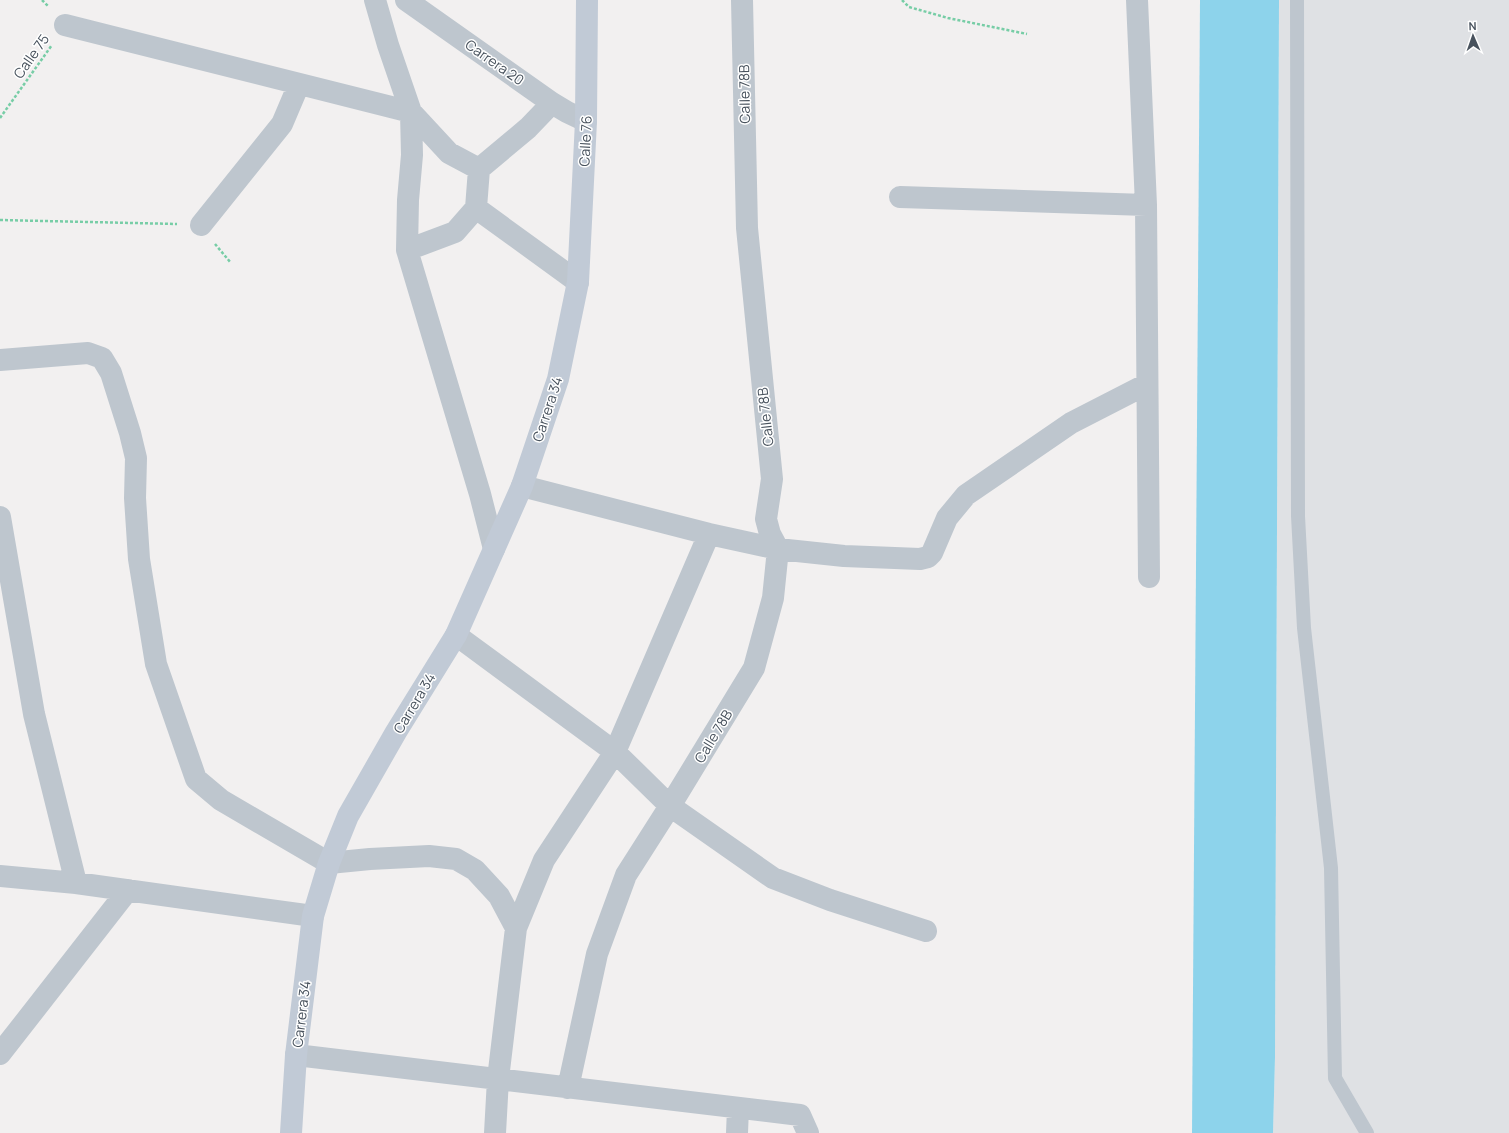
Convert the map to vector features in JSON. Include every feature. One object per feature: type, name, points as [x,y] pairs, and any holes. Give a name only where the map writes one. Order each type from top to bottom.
[{"type":"main road","name":"Calle 76","points":[[578,282],[586,121],[587,0]]},
{"type":"main road","name":"Carrera 34","points":[[291,1133],[296,1055],[313,916],[329,863],[348,816],[396,732],[456,635],[522,486],[558,379],[578,282]]},
{"type":"street","points":[[375,0],[388,45],[411,112],[412,155],[408,200],[407,250],[480,494],[494,549]]},
{"type":"street","name":"Carrera 20","points":[[406,0],[552,103],[586,121]]},
{"type":"street","name":"Calle 78B","points":[[568,1088],[597,954],[626,875],[754,668],[773,598],[778,549],[770,534],[766,519],[772,479],[747,228],[742,0]]},
{"type":"street","points":[[1137,0],[1146,204],[1149,577]]},
{"type":"street","points":[[66,25],[411,112],[449,153],[479,169]]},
{"type":"street","points":[[201,225],[282,124],[299,84]]},
{"type":"street","points":[[407,250],[455,232],[476,208],[479,169],[528,128],[552,103]]},
{"type":"street","points":[[900,197],[1146,204]]},
{"type":"street","points":[[476,208],[578,282]]},
{"type":"street","points":[[0,360],[88,352],[102,358],[111,373],[130,432],[136,458],[135,498],[139,559],[156,664],[196,779],[221,800],[329,863],[370,858],[429,856],[456,859],[475,870],[499,896],[516,928]]},
{"type":"street","points":[[522,486],[709,534],[778,549],[844,556],[920,559],[928,557],[932,553],[947,518],[966,495],[1070,423],[1147,384]]},
{"type":"street","points":[[0,517],[34,714],[76,883]]},
{"type":"street","points":[[495,1133],[498,1079],[516,928],[544,860],[615,752],[709,534]]},
{"type":"street","points":[[456,635],[615,752],[670,806],[773,878],[830,900],[926,931]]},
{"type":"street","points":[[0,876],[76,883],[313,916]]},
{"type":"street","points":[[3,1046],[128,890]]},
{"type":"street","points":[[296,1055],[800,1115],[808,1133]]},
{"type":"street","points":[[737,1133],[738,1108]]},
{"type":"lane","points":[[1297,0],[1298,516],[1304,628],[1331,868],[1335,1078],[1367,1133]]},
{"type":"path","points":[[902,0],[909,7],[948,18],[1027,34]]},
{"type":"path","name":"Calle 75","points":[[0,118],[66,25]]},
{"type":"path","points":[[0,220],[201,225],[231,263]]},
{"type":"shaded area","points":[[1279,0],[1509,0],[1509,1133],[1273,1133],[1275,1057]]},
{"type":"water","points":[[1200,0],[1279,0],[1275,1057],[1273,1133],[1192,1133]]}]
